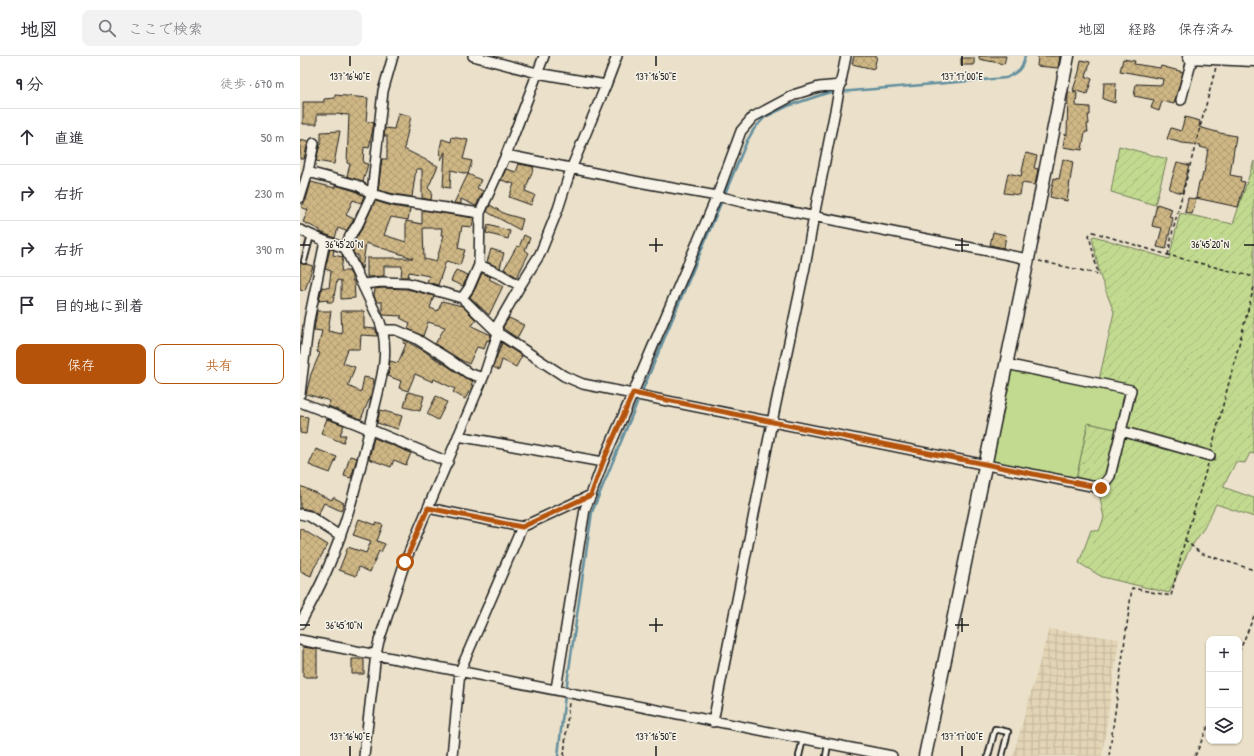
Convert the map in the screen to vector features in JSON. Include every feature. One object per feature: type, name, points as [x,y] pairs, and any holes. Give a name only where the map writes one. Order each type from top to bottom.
[{"type":"main road","points":[[1191,56],[1254,59]]},
{"type":"street","points":[[345,248],[372,194],[383,91],[393,56]]},
{"type":"street","points":[[473,56],[537,73],[606,85]]},
{"type":"street","points":[[462,298],[469,288],[479,265],[480,213],[506,156],[544,56]]},
{"type":"street","points":[[364,756],[376,654],[405,562],[483,378],[498,333],[497,326],[540,254],[558,209],[571,169],[617,56]]},
{"type":"street","points":[[713,722],[846,56]]},
{"type":"street","points":[[925,756],[1028,259],[1068,56]]},
{"type":"street","points":[[1181,100],[1191,56]]},
{"type":"street","points":[[556,690],[585,509],[603,462],[717,196],[741,131],[753,117],[796,94],[819,87],[841,85]]},
{"type":"street","points":[[300,198],[308,172],[314,143]]},
{"type":"street","points":[[506,156],[717,196],[1028,259]]},
{"type":"street","points":[[308,172],[357,186],[372,194],[393,200],[480,213]]},
{"type":"street","points":[[300,230],[345,248],[383,330],[385,357],[360,472],[340,536],[327,571],[303,610],[300,624]]},
{"type":"street","points":[[300,394],[309,320],[325,241]]},
{"type":"street","points":[[479,265],[502,275],[520,286]]},
{"type":"street","points":[[363,284],[382,282],[408,283],[462,298],[498,333],[564,376],[583,384],[1101,488],[1110,476],[1131,390],[1006,364]]},
{"type":"street","points":[[383,330],[396,330],[416,338],[468,373],[483,378]]},
{"type":"street","points":[[300,402],[324,410],[448,462]]},
{"type":"street","points":[[1121,432],[1210,456]]},
{"type":"street","points":[[458,436],[603,462]]},
{"type":"street","points":[[428,508],[522,527],[591,495]]},
{"type":"street","points":[[300,514],[309,516],[340,536]]},
{"type":"street","points":[[452,756],[460,671],[522,527]]},
{"type":"street","points":[[300,640],[892,756]]},
{"type":"lane","points":[[304,260],[311,235]]},
{"type":"lane","points":[[988,756],[995,729],[1008,732],[1002,756]]},
{"type":"lane","points":[[799,756],[803,739]]},
{"type":"lane","points":[[826,756],[828,744]]},
{"type":"path","points":[[1168,255],[1211,57]]},
{"type":"path","points":[[1028,259],[1098,274],[1089,235],[1093,232],[1168,255],[1254,277]]},
{"type":"path","points":[[1109,756],[1132,588],[1171,596],[1185,540],[1210,456],[1220,412],[1254,287]]},
{"type":"path","points":[[1185,540],[1200,553],[1254,570]]},
{"type":"path","points":[[1242,645],[1254,616]]},
{"type":"path","points":[[564,756],[570,692]]},
{"type":"path","points":[[1196,756],[1206,731]]},
{"type":"shaded area","points":[[1049,629],[1119,639],[1102,756],[1013,756]]},
{"type":"green space","points":[[1119,146],[1167,159],[1155,205],[1111,192]]},
{"type":"green space","points":[[1254,161],[1254,454],[1250,453],[1245,463],[1236,462],[1223,487],[1254,498],[1254,517],[1216,504],[1204,528],[1189,550],[1169,593],[1102,577],[1079,563],[1091,530],[1099,531],[1104,518],[1099,492],[1112,479],[1133,389],[1099,380],[1114,312],[1100,276],[1092,237],[1094,236],[1169,259],[1180,213],[1233,224]]},
{"type":"green space","points":[[1012,368],[1127,393],[1119,430],[1088,423],[1076,480],[992,461]]},
{"type":"green space","points":[[1088,423],[1119,430],[1108,474],[1100,485],[1076,480]]},
{"type":"building","points":[[854,56],[877,56],[874,69],[852,64]]},
{"type":"building","points":[[979,56],[1006,56],[1004,64],[979,59]]},
{"type":"building","points":[[1038,56],[1060,56],[1058,68],[1037,66]]},
{"type":"building","points":[[961,58],[974,58],[974,65],[961,65]]},
{"type":"building","points":[[1123,59],[1135,61],[1134,64],[1160,68],[1161,66],[1183,72],[1174,104],[1162,101],[1159,111],[1151,108],[1154,100],[1134,96],[1136,84],[1162,85],[1163,79],[1120,71]]},
{"type":"building","points":[[1081,60],[1090,62],[1086,77],[1092,79],[1087,94],[1073,90]]},
{"type":"building","points":[[1104,83],[1116,83],[1115,103],[1103,99]]},
{"type":"building","points":[[1068,92],[1077,93],[1076,106],[1090,107],[1090,115],[1088,115],[1089,124],[1087,124],[1088,132],[1085,132],[1082,150],[1063,147],[1065,134],[1067,135]]},
{"type":"building","points":[[335,95],[368,98],[366,121],[374,123],[369,148],[364,147],[363,163],[368,164],[363,182],[347,176],[350,164],[347,163],[349,115],[317,114],[317,124],[303,124],[303,102],[324,102],[324,99],[335,98]]},
{"type":"building","points":[[398,113],[411,116],[404,149],[438,166],[428,188],[432,192],[431,200],[422,198],[422,169],[416,169],[412,197],[378,190],[382,159],[387,159],[387,136],[384,136],[385,128],[394,129]]},
{"type":"building","points":[[1185,117],[1200,121],[1199,127],[1236,136],[1230,175],[1241,177],[1240,181],[1245,182],[1238,207],[1196,198],[1199,182],[1201,182],[1204,173],[1208,149],[1200,147],[1201,145],[1182,143],[1167,139],[1171,128],[1181,131]]},
{"type":"building","points":[[340,131],[334,164],[316,161],[321,144],[321,132]]},
{"type":"building","points":[[452,137],[468,140],[463,159],[472,161],[468,174],[451,170],[450,188],[443,187],[445,152],[441,160],[440,148],[442,139],[451,142]]},
{"type":"building","points":[[300,140],[308,142],[304,159],[300,159]]},
{"type":"building","points":[[1026,153],[1037,156],[1034,168],[1038,169],[1035,185],[1022,183],[1020,195],[1004,193],[1008,173],[1021,176]]},
{"type":"building","points":[[1063,159],[1073,162],[1067,201],[1050,197],[1054,178],[1059,179]]},
{"type":"building","points":[[1177,162],[1189,165],[1182,193],[1169,189]]},
{"type":"building","points":[[519,164],[534,167],[525,191],[535,195],[531,205],[509,197],[514,184],[501,180],[506,169],[516,172]]},
{"type":"building","points":[[468,174],[481,180],[477,188],[483,191],[476,206],[461,199],[461,204],[454,203]]},
{"type":"building","points":[[311,182],[335,188],[335,185],[355,191],[364,196],[361,203],[353,200],[346,215],[354,219],[346,231],[338,228],[335,238],[320,232],[320,230],[303,222],[308,210],[301,207],[306,200]]},
{"type":"building","points":[[1188,198],[1196,199],[1192,214],[1185,212]]},
{"type":"building","points":[[375,201],[410,209],[408,220],[391,217],[384,235],[406,242],[406,221],[422,224],[422,210],[474,218],[472,227],[462,226],[458,248],[465,250],[460,265],[446,261],[438,285],[427,282],[429,276],[409,272],[408,277],[401,277],[402,266],[384,266],[384,276],[367,277],[367,258],[413,258],[366,243],[362,269],[358,261],[358,255],[355,255],[353,252],[354,242]],"holes":[[[423,228],[442,228],[441,235],[444,235],[436,262],[424,259]]]},
{"type":"building","points":[[1157,204],[1172,209],[1169,217],[1173,218],[1166,249],[1157,247],[1162,228],[1152,226]]},
{"type":"building","points":[[490,205],[505,214],[523,219],[520,230],[489,213],[487,211]]},
{"type":"building","points":[[488,225],[510,231],[508,239],[486,233]]},
{"type":"building","points":[[993,232],[1006,235],[1004,248],[990,245]]},
{"type":"building","points":[[524,235],[530,238],[525,250],[529,253],[517,277],[504,269],[517,246],[519,247]]},
{"type":"building","points":[[330,249],[334,250],[333,255],[343,257],[341,271],[349,271],[352,276],[352,281],[354,281],[355,298],[341,299],[341,281],[337,280],[333,302],[327,302],[328,300],[319,301],[322,287],[329,288],[331,271],[325,269]]},
{"type":"building","points":[[491,249],[504,253],[500,268],[487,262]]},
{"type":"building","points":[[300,262],[313,266],[305,290],[300,289]]},
{"type":"building","points":[[456,270],[468,275],[463,286],[451,281]]},
{"type":"building","points":[[482,273],[491,277],[489,279],[503,286],[489,315],[470,297]]},
{"type":"building","points":[[375,289],[407,289],[434,296],[430,308],[438,311],[442,301],[462,306],[476,320],[472,326],[491,335],[489,341],[487,340],[484,349],[477,347],[469,364],[435,344],[445,327],[428,322],[423,336],[408,329],[410,323],[400,318],[402,316],[383,315],[382,302],[377,302],[374,296]]},
{"type":"building","points":[[317,311],[331,311],[328,331],[342,334],[341,311],[364,311],[364,328],[376,329],[377,336],[361,335],[360,349],[348,349],[343,363],[355,367],[348,386],[361,392],[364,377],[374,379],[370,400],[361,419],[328,406],[330,401],[306,394],[311,374],[320,353],[317,352],[322,331],[314,330]]},
{"type":"building","points":[[509,318],[524,325],[517,338],[503,327]]},
{"type":"building","points":[[404,340],[428,353],[465,378],[473,381],[471,385],[473,385],[465,399],[453,392],[455,389],[434,379],[433,382],[415,374],[408,391],[399,388],[401,381],[388,376],[390,361],[398,363],[406,344],[403,343]]},
{"type":"building","points":[[502,343],[522,356],[516,367],[502,360],[499,370],[493,367]]},
{"type":"building","points":[[408,392],[424,396],[420,411],[404,407]]},
{"type":"building","points":[[436,396],[447,402],[438,420],[427,414]]},
{"type":"building","points":[[380,410],[402,416],[398,429],[377,423]]},
{"type":"building","points":[[300,416],[308,417],[306,434],[300,433]]},
{"type":"building","points":[[327,419],[344,425],[340,435],[346,435],[343,443],[321,433]]},
{"type":"building","points":[[374,438],[411,453],[406,465],[394,460],[391,467],[369,459]]},
{"type":"building","points":[[316,449],[337,457],[330,473],[309,465]]},
{"type":"building","points":[[350,456],[357,458],[351,478],[344,476]]},
{"type":"building","points":[[300,486],[332,500],[333,497],[344,503],[341,511],[324,503],[318,515],[311,510],[300,508]]},
{"type":"building","points":[[359,519],[376,525],[376,523],[383,525],[377,541],[385,544],[381,552],[379,551],[370,572],[359,567],[356,576],[339,570],[348,547],[366,553],[371,541],[353,535]]},
{"type":"building","points":[[300,528],[328,545],[314,568],[311,576],[300,571]]},
{"type":"building","points":[[303,647],[317,649],[317,677],[303,677]]},
{"type":"building","points":[[352,659],[364,659],[364,674],[352,674]]},
{"type":"waterway","points":[[641,394],[747,141],[754,129],[765,117],[788,106],[827,93],[1006,78],[1019,70],[1025,56]]},
{"type":"waterway","points":[[566,690],[592,512],[639,398]]},
{"type":"waterway","points":[[558,756],[565,695]]},
{"type":"route","points":[[405,562],[428,508],[522,527],[591,495],[603,462],[633,393],[1101,488]]}]
